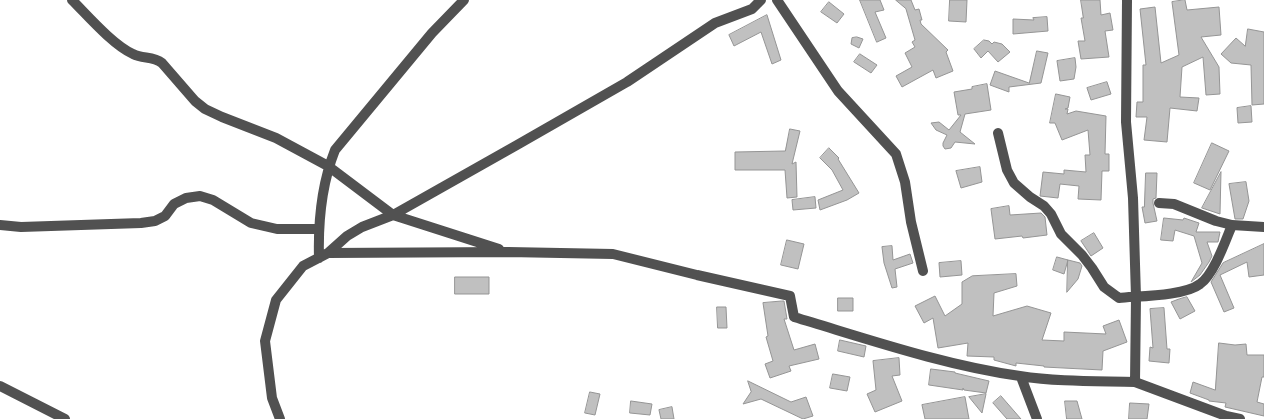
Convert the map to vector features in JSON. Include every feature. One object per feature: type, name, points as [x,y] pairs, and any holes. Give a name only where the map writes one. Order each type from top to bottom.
[{"type":"street","points":[[72,0],[113,40],[132,54],[141,57],[156,58],[195,101],[205,109],[276,138],[328,166],[393,215],[508,252]]},
{"type":"street","points":[[323,255],[318,229],[328,166],[335,150],[432,33],[464,0]]},
{"type":"street","points":[[280,419],[272,398],[265,341],[276,300],[303,266],[323,255],[347,236],[362,227],[393,215],[627,82],[715,23],[752,9],[761,0]]},
{"type":"street","points":[[778,0],[838,91],[896,154],[905,182],[911,222],[924,271]]},
{"type":"street","points":[[1127,0],[1126,122],[1133,198],[1136,297],[1135,382]]},
{"type":"street","points":[[998,133],[1007,170],[1014,183],[1030,197],[1044,206],[1051,214],[1061,234],[1082,255],[1104,287],[1119,298],[1172,294],[1199,285],[1207,278],[1222,250],[1232,225]]},
{"type":"street","points":[[0,225],[21,227],[141,223],[155,221],[165,216],[174,204],[186,198],[200,196],[213,200],[251,223],[277,229],[318,229]]},
{"type":"street","points":[[1158,203],[1174,204],[1216,221],[1232,225],[1264,227]]},
{"type":"street","points":[[323,255],[508,252],[613,254],[790,296],[794,317],[968,367],[1021,377],[1063,381],[1135,382],[1225,418],[1240,419]]},
{"type":"street","points":[[1021,377],[1037,419]]},
{"type":"street","points":[[0,386],[65,419]]},
{"type":"building","points":[[860,0],[880,0],[884,10],[875,12],[886,38],[877,42]]},
{"type":"building","points":[[896,0],[911,0],[915,10],[919,9],[922,20],[920,20],[921,24],[948,50],[946,52],[953,71],[936,78],[933,70],[902,87],[896,76],[912,67],[905,53],[915,47],[912,42],[915,40],[906,9]]},
{"type":"building","points":[[950,0],[967,0],[966,22],[949,21]]},
{"type":"building","points":[[1081,0],[1100,0],[1101,15],[1110,13],[1113,30],[1105,31],[1109,57],[1081,59],[1078,41],[1085,41],[1081,18],[1083,18]]},
{"type":"building","points":[[1185,0],[1187,10],[1219,7],[1221,35],[1201,37],[1219,67],[1220,94],[1206,95],[1203,57],[1182,67],[1180,97],[1199,98],[1197,111],[1170,108],[1167,142],[1144,140],[1147,117],[1136,117],[1137,102],[1143,102],[1143,65],[1146,65],[1140,9],[1155,7],[1161,63],[1179,55],[1172,2]]},
{"type":"building","points":[[829,2],[844,14],[837,23],[821,12]]},
{"type":"building","points":[[767,15],[781,60],[772,64],[761,32],[734,46],[729,35]]},
{"type":"building","points":[[1047,17],[1048,31],[1013,34],[1013,19],[1034,20],[1033,18]]},
{"type":"building","points":[[1248,29],[1264,32],[1264,104],[1252,105],[1251,65],[1231,63],[1221,54],[1236,38],[1245,46]]},
{"type":"building","points":[[857,37],[863,39],[859,48],[851,44],[852,38]]},
{"type":"building","points":[[984,40],[989,41],[992,44],[994,42],[1002,44],[1010,52],[998,62],[988,51],[981,58],[974,49]]},
{"type":"building","points":[[1037,51],[1048,53],[1041,83],[1009,87],[1009,92],[990,85],[995,71],[1029,83]]},
{"type":"building","points":[[860,54],[877,65],[871,73],[854,62]]},
{"type":"building","points":[[1075,58],[1076,67],[1074,79],[1060,81],[1057,61]]},
{"type":"building","points":[[1107,82],[1111,94],[1091,100],[1087,88]]},
{"type":"building","points":[[987,84],[991,110],[965,114],[960,132],[975,144],[955,142],[951,148],[945,149],[943,143],[947,135],[936,130],[931,123],[939,122],[949,130],[961,115],[958,115],[954,92],[972,89],[972,87]]},
{"type":"building","points":[[1056,94],[1070,97],[1068,108],[1065,109],[1068,109],[1067,114],[1076,111],[1106,116],[1105,154],[1109,154],[1109,171],[1102,171],[1101,200],[1078,199],[1079,186],[1060,184],[1058,198],[1040,196],[1043,172],[1064,174],[1064,170],[1086,172],[1085,155],[1090,155],[1088,130],[1062,140],[1055,123],[1050,123]]},
{"type":"building","points":[[1251,106],[1252,122],[1238,123],[1237,108]]},
{"type":"building","points":[[790,129],[800,131],[792,164],[796,162],[797,197],[787,198],[785,170],[735,170],[735,152],[785,151]]},
{"type":"building","points":[[1212,143],[1229,151],[1210,190],[1194,183]]},
{"type":"building","points":[[829,148],[839,158],[838,159],[859,193],[847,200],[820,210],[818,200],[843,190],[832,170],[820,158]]},
{"type":"building","points":[[980,167],[982,182],[961,188],[956,171]]},
{"type":"building","points":[[1221,172],[1220,214],[1202,208]]},
{"type":"building","points":[[1146,173],[1157,173],[1156,198],[1153,199],[1153,203],[1157,221],[1145,223],[1142,207],[1144,207]]},
{"type":"building","points":[[1246,182],[1249,201],[1243,219],[1235,219],[1229,184]]},
{"type":"building","points":[[815,197],[816,208],[793,210],[792,200]]},
{"type":"building","points":[[1009,206],[1010,215],[1041,213],[1045,217],[1047,235],[995,239],[991,209]]},
{"type":"building","points":[[1164,218],[1183,220],[1184,218],[1199,223],[1196,232],[1220,232],[1218,242],[1207,242],[1212,256],[1200,275],[1191,282],[1202,263],[1194,236],[1175,230],[1173,241],[1161,240]]},
{"type":"building","points":[[1094,233],[1103,248],[1091,256],[1081,241]]},
{"type":"building","points":[[787,240],[804,244],[798,269],[781,265]]},
{"type":"building","points":[[1264,244],[1264,275],[1249,277],[1247,262],[1220,275],[1234,308],[1224,312],[1211,282],[1223,263]]},
{"type":"building","points":[[892,246],[893,260],[910,254],[913,263],[895,269],[897,287],[892,288],[884,263],[882,247]]},
{"type":"building","points":[[1057,257],[1068,260],[1064,274],[1053,270]]},
{"type":"building","points":[[1068,260],[1080,263],[1082,266],[1078,279],[1067,292]]},
{"type":"building","points":[[961,261],[962,275],[940,277],[939,263]]},
{"type":"building","points":[[1016,274],[1017,286],[994,293],[993,316],[1027,306],[1051,313],[1042,340],[1064,341],[1064,332],[1106,334],[1103,326],[1119,320],[1127,342],[1103,351],[1102,370],[1044,367],[1016,363],[1016,366],[994,360],[994,357],[967,356],[968,343],[938,348],[933,318],[924,323],[915,306],[935,296],[945,316],[962,304],[962,282],[972,276]]},
{"type":"building","points":[[455,277],[489,277],[489,294],[455,294]]},
{"type":"building","points":[[1187,297],[1195,311],[1180,319],[1171,302]]},
{"type":"building","points":[[838,298],[853,298],[853,311],[838,311]]},
{"type":"building","points":[[784,301],[787,319],[784,319],[794,350],[815,344],[819,359],[789,366],[791,371],[770,378],[765,364],[773,361],[766,337],[768,336],[763,303]]},
{"type":"building","points":[[717,307],[726,307],[727,328],[718,328]]},
{"type":"building","points":[[1164,308],[1167,349],[1170,349],[1169,363],[1149,361],[1150,347],[1153,348],[1150,309]]},
{"type":"building","points":[[840,340],[866,346],[864,357],[838,351]]},
{"type":"building","points":[[1219,343],[1235,345],[1246,344],[1247,355],[1264,355],[1264,377],[1262,377],[1257,402],[1264,404],[1264,416],[1225,407],[1226,403],[1209,401],[1190,393],[1193,382],[1215,390]]},
{"type":"building","points":[[899,358],[900,375],[892,376],[902,401],[875,412],[867,394],[876,390],[873,361]]},
{"type":"building","points":[[931,369],[955,372],[989,381],[986,393],[964,390],[963,388],[963,390],[929,385]]},
{"type":"building","points":[[833,374],[850,377],[847,391],[830,388]]},
{"type":"building","points":[[748,381],[791,402],[806,397],[813,416],[803,419],[761,399],[743,404],[751,392]]},
{"type":"building","points":[[590,392],[600,394],[595,415],[585,413]]},
{"type":"building","points":[[986,394],[982,413],[969,397]]},
{"type":"building","points":[[1001,396],[1021,419],[1007,419],[993,403]]},
{"type":"building","points":[[965,397],[969,419],[925,419],[922,405]]},
{"type":"building","points":[[631,401],[652,404],[650,415],[630,413]]},
{"type":"building","points":[[1065,401],[1077,401],[1082,419],[1067,419]]},
{"type":"building","points":[[1130,403],[1149,404],[1147,419],[1129,419]]},
{"type":"building","points":[[672,407],[674,419],[661,419],[659,410]]}]
